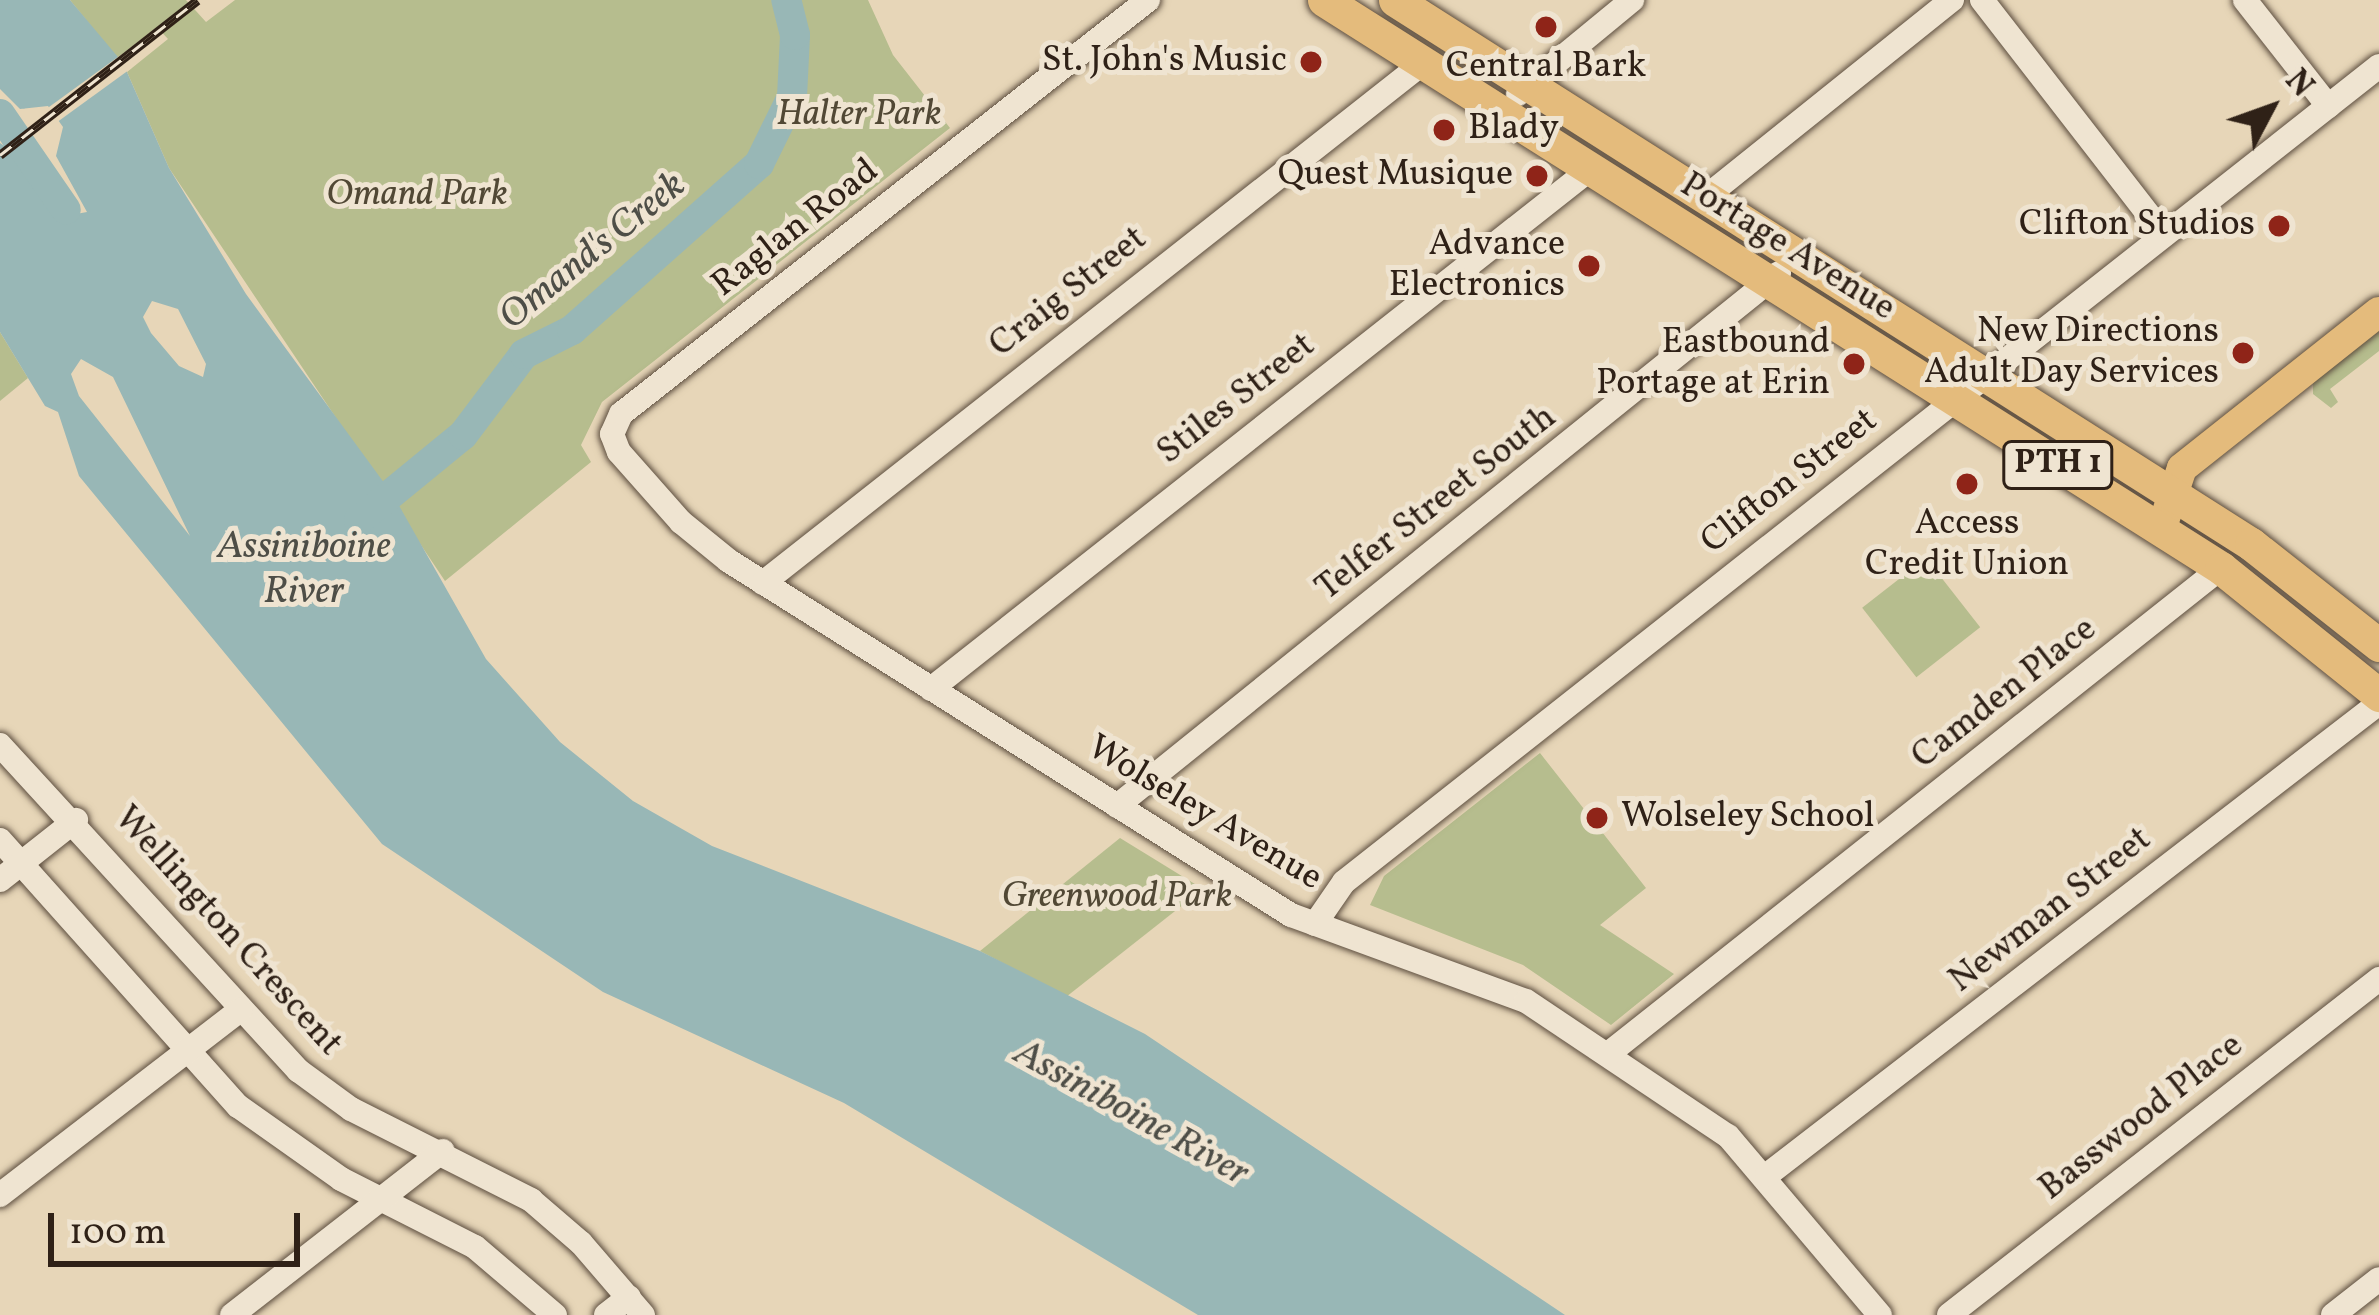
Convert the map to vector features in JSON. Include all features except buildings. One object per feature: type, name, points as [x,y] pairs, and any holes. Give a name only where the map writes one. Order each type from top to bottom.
[{"type":"highway","name":"Portage Avenue","points":[[1324,0],[2222,568],[2379,699]]},
{"type":"highway","name":"Portage Avenue","points":[[1395,0],[2252,544],[2379,645]]},
{"type":"main road","points":[[2161,530],[2168,492],[2182,468],[2379,312]]},
{"type":"street","name":"Raglan Road","points":[[612,434],[621,414],[1148,0]]},
{"type":"street","points":[[1499,112],[1632,0]]},
{"type":"street","points":[[1707,196],[1952,0]]},
{"type":"street","points":[[1982,0],[2164,235]]},
{"type":"street","points":[[2245,0],[2328,106]]},
{"type":"street","name":"Craig Street","points":[[763,583],[1423,63]]},
{"type":"street","name":"Clifton Street","points":[[1315,924],[1344,881],[2379,66]]},
{"type":"street","name":"Stiles Street","points":[[931,689],[1589,170]]},
{"type":"street","name":"Telfer Street South","points":[[1117,806],[1770,283],[1797,253]]},
{"type":"street","name":"Wolseley Avenue","points":[[612,434],[681,523],[763,583],[931,689],[1315,924],[1508,992],[1728,1136],[1767,1175],[1880,1315]]},
{"type":"street","name":"Camden Place","points":[[1607,1054],[2222,568]]},
{"type":"street","name":"Newman Street","points":[[1767,1175],[2379,699]]},
{"type":"street","name":"Wellington Crescent","points":[[0,745],[76,820],[240,1010],[335,1099],[443,1151],[555,1219],[636,1306]]},
{"type":"street","points":[[0,880],[76,820]]},
{"type":"street","points":[[0,840],[184,1050],[287,1146],[476,1247],[555,1315]]},
{"type":"street","name":"Basswood Place","points":[[1949,1315],[2379,979]]},
{"type":"street","points":[[0,1195],[240,1010]]},
{"type":"street","points":[[232,1315],[443,1151]]},
{"type":"street","points":[[2333,1315],[2379,1279]]},
{"type":"street","points":[[606,1315],[636,1306]]},
{"type":"green space","name":"Omand Park","points":[[70,0],[186,0],[206,22],[235,0],[777,0],[788,67],[771,133],[714,201],[573,316],[585,331],[773,159],[800,88],[793,0],[868,0],[893,55],[950,128],[602,402],[581,445],[591,462],[445,581],[169,168],[127,72],[168,39],[157,27],[117,58]]},
{"type":"green space","points":[[2379,331],[2379,351],[2330,389],[2338,402],[2331,408],[2313,394],[2313,383]]},
{"type":"green space","points":[[0,332],[28,378],[0,401]]},
{"type":"green space","points":[[1926,558],[1980,627],[1916,677],[1862,608]]},
{"type":"green space","points":[[1540,753],[1646,888],[1600,925],[1674,974],[1611,1025],[1523,965],[1370,905],[1384,876]]},
{"type":"green space","name":"Greenwood Park","points":[[1120,838],[1203,889],[1066,997],[980,951]]},
{"type":"water","name":"Assiniboine River","points":[[0,0],[70,0],[123,63],[169,168],[246,294],[393,495],[486,659],[560,742],[633,801],[712,846],[980,951],[1145,1034],[1565,1315],[1198,1315],[844,1103],[603,992],[382,844],[79,476],[58,412],[45,406],[0,332],[0,143],[47,176],[76,214],[87,212],[56,156],[63,127],[48,106],[20,109],[0,89]],"holes":[[[152,301],[178,309],[206,364],[203,377],[179,366],[151,333],[143,317]],[[81,359],[113,377],[190,536],[79,396],[71,374]]]},
{"type":"pier","points":[[122,54],[132,68],[54,125],[44,111]]},
{"type":"waterway","name":"Omand's Creek","points":[[359,520],[463,435],[524,354],[572,330],[759,164],[792,97],[795,35],[786,0]]},
{"type":"waterway","name":"Assiniboine River","points":[[0,114],[66,210]]},
{"type":"railway","points":[[0,155],[198,0]]},
{"type":"place","name":"Central Bark","points":[[1546,27]]},
{"type":"place","name":"St. John's Music","points":[[1311,62]]},
{"type":"place","name":"Blady","points":[[1444,130]]},
{"type":"place","name":"Quest Musique","points":[[1537,176]]},
{"type":"place","name":"Clifton Studios","points":[[2279,226]]},
{"type":"place","name":"Advance Electronics","points":[[1589,266]]},
{"type":"place","name":"New Directions Adult Day Services","points":[[2243,353]]},
{"type":"place","name":"Eastbound Portage at Erin","points":[[1854,364]]},
{"type":"place","name":"Access Credit Union","points":[[1967,484]]},
{"type":"place","name":"Wolseley School","points":[[1597,818]]},
{"type":"park label","name":"Halter Park","points":[[859,116]]}]
